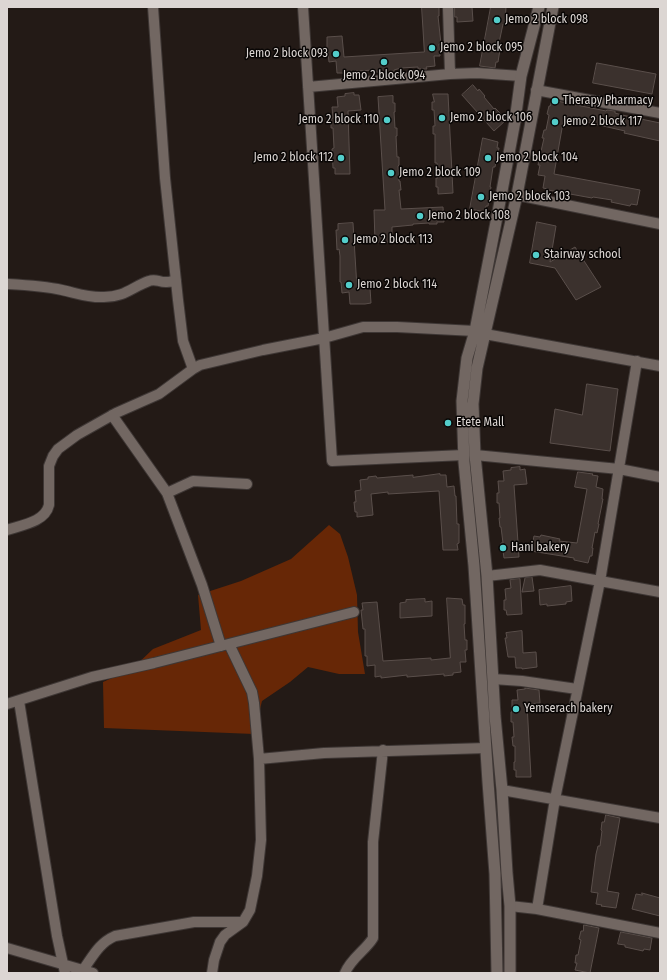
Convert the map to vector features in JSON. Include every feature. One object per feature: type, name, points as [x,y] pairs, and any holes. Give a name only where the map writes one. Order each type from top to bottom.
[{"type":"street","points":[[153,7],[165,178],[184,341],[192,369]]},
{"type":"street","points":[[303,7],[332,461],[464,454]]},
{"type":"street","points":[[448,7],[450,74]]},
{"type":"street","points":[[497,973],[495,874],[474,566],[464,454],[462,401],[467,358],[480,333],[516,195],[552,12],[538,10],[521,76],[514,129],[480,333],[472,404],[475,455],[487,576],[495,716],[510,906],[510,973]]},
{"type":"street","points":[[308,87],[450,74],[477,73],[521,76]]},
{"type":"street","points":[[536,90],[660,113]]},
{"type":"street","points":[[516,195],[660,224]]},
{"type":"street","points":[[7,284],[61,289],[82,295],[104,298],[119,296],[155,279],[166,282],[176,280]]},
{"type":"street","points":[[7,530],[40,518],[48,511],[49,466],[58,449],[77,435],[112,415],[158,394],[192,369],[200,365],[263,350],[324,338],[363,327],[397,327],[480,333],[660,366]]},
{"type":"street","points":[[537,909],[555,799],[600,581],[637,361]]},
{"type":"street","points":[[112,415],[168,493],[225,645],[252,692],[254,703],[259,759],[261,840],[257,876],[250,910],[243,922],[225,935],[220,942],[214,960],[212,973]]},
{"type":"street","points":[[475,455],[619,469],[660,478]]},
{"type":"street","points":[[168,493],[194,481],[247,484]]},
{"type":"street","points":[[487,576],[540,570],[660,592]]},
{"type":"street","points":[[7,704],[92,677],[354,612]]},
{"type":"street","points":[[493,680],[522,681],[578,689]]},
{"type":"street","points":[[19,701],[57,936],[64,969]]},
{"type":"street","points":[[483,715],[495,716]]},
{"type":"street","points":[[259,759],[324,753],[383,750],[486,748]]},
{"type":"street","points":[[345,973],[348,965],[366,948],[373,938],[373,842],[383,750]]},
{"type":"street","points":[[502,790],[660,818]]},
{"type":"street","points":[[510,906],[537,909],[660,933]]},
{"type":"street","points":[[7,948],[64,969],[88,971],[98,948],[106,940],[115,936],[194,922],[243,922]]},
{"type":"shaded area","points":[[329,525],[340,534],[348,557],[357,595],[358,632],[365,674],[339,674],[308,667],[290,682],[262,701],[254,734],[104,728],[103,682],[132,669],[153,649],[201,630],[198,595],[241,581],[291,559]]},
{"type":"building","points":[[422,7],[439,7],[438,16],[441,44],[439,44],[440,56],[434,56],[435,66],[426,67],[427,69],[418,69],[418,67],[401,68],[394,70],[394,72],[375,72],[375,70],[357,71],[343,74],[337,73],[336,61],[329,62],[327,37],[342,36],[344,57],[424,52]]},
{"type":"building","points":[[455,7],[472,7],[473,21],[457,22],[457,17],[455,17]]},
{"type":"building","points":[[491,7],[506,7],[505,24],[503,24],[499,43],[501,43],[498,62],[496,62],[495,68],[480,66]]},
{"type":"building","points":[[597,63],[656,74],[652,94],[593,83]]},
{"type":"building","points":[[473,85],[478,91],[479,89],[494,109],[495,108],[501,114],[500,115],[505,121],[494,131],[462,95]]},
{"type":"building","points":[[354,93],[354,95],[359,95],[361,110],[348,111],[350,174],[335,174],[335,168],[333,168],[332,149],[334,148],[333,128],[331,128],[331,119],[333,118],[332,107],[338,107],[337,97]]},
{"type":"building","points":[[433,94],[448,94],[453,193],[438,194],[438,187],[436,187],[436,178],[438,178],[437,163],[435,163],[435,134],[433,134],[433,126],[435,126],[434,110],[432,110],[432,102],[434,102]]},
{"type":"building","points":[[393,96],[393,103],[395,103],[395,128],[397,128],[397,157],[399,157],[398,166],[401,190],[399,190],[401,209],[443,207],[444,222],[437,222],[437,224],[413,224],[392,227],[390,242],[375,242],[374,210],[385,210],[378,97]]},
{"type":"building","points":[[552,100],[606,111],[615,111],[615,113],[622,115],[660,123],[660,141],[624,133],[625,131],[564,117],[554,174],[640,190],[637,205],[631,204],[630,206],[611,202],[612,200],[592,198],[543,188],[545,176],[538,175],[540,165],[538,165],[544,138],[542,138],[544,130],[546,130],[549,115],[547,114]]},
{"type":"building","points":[[483,138],[498,142],[497,148],[499,148],[495,167],[493,167],[488,206],[486,206],[485,212],[470,209]]},
{"type":"building","points":[[537,222],[556,226],[550,262],[575,247],[601,287],[576,300],[555,268],[530,263]]},
{"type":"building","points":[[353,223],[357,288],[370,288],[371,303],[350,304],[349,292],[342,293],[340,282],[340,256],[339,249],[337,250],[336,230],[338,230],[338,224]]},
{"type":"building","points":[[587,384],[618,389],[610,451],[550,443],[555,409],[582,415]]},
{"type":"building","points":[[520,467],[520,470],[525,469],[527,484],[514,485],[519,557],[504,558],[503,551],[501,551],[501,543],[503,543],[499,518],[499,503],[497,503],[497,493],[499,493],[498,481],[504,481],[503,471]]},
{"type":"building","points":[[578,472],[598,476],[596,487],[603,489],[599,524],[597,533],[595,532],[592,556],[590,556],[588,563],[574,560],[574,558],[531,551],[534,536],[540,537],[541,535],[560,539],[559,541],[577,543],[587,489],[575,487]]},
{"type":"building","points":[[440,474],[446,475],[447,487],[454,486],[456,496],[457,524],[459,524],[459,543],[457,544],[458,550],[443,550],[439,491],[388,494],[388,492],[371,494],[373,515],[357,517],[354,502],[356,502],[355,491],[361,490],[360,480],[376,476],[377,478],[413,475],[413,477]]},
{"type":"building","points":[[532,577],[534,591],[522,592],[525,578]]},
{"type":"building","points":[[520,579],[522,614],[507,615],[506,610],[504,610],[504,600],[506,600],[505,589],[511,588],[510,580]]},
{"type":"building","points":[[571,586],[572,601],[566,602],[566,604],[547,606],[547,604],[540,605],[539,590]]},
{"type":"building","points":[[447,598],[462,599],[463,605],[465,605],[464,624],[467,650],[465,650],[466,662],[460,662],[461,672],[444,676],[444,674],[407,677],[407,675],[381,678],[381,676],[375,677],[375,665],[367,666],[367,656],[365,656],[365,629],[363,629],[361,610],[363,610],[362,603],[377,602],[383,661],[431,658],[431,660],[450,658]]},
{"type":"building","points":[[425,599],[425,602],[432,601],[432,616],[400,618],[400,603],[406,602],[406,600]]},
{"type":"building","points":[[522,631],[523,653],[536,652],[537,667],[522,669],[516,668],[515,657],[508,657],[505,638],[507,638],[506,633]]},
{"type":"building","points":[[525,688],[539,690],[540,703],[527,704],[531,777],[516,777],[516,770],[514,770],[515,746],[513,746],[512,737],[514,737],[513,722],[511,722],[512,700],[518,700],[517,690]]},
{"type":"building","points":[[606,815],[620,818],[607,891],[619,893],[616,908],[596,904],[598,893],[591,892],[596,854],[598,846],[600,846],[602,822],[604,822]]},
{"type":"building","points":[[642,893],[660,898],[660,916],[632,909],[636,894],[642,895]]},
{"type":"building","points":[[584,925],[599,928],[590,973],[575,970],[577,963],[575,963],[576,955],[578,955],[581,940],[579,939]]},
{"type":"building","points":[[621,932],[652,938],[650,950],[644,949],[643,951],[618,944]]},
{"type":"place","name":"Jemo 2 block 098","points":[[497,20]]},
{"type":"place","name":"Jemo 2 block 095","points":[[432,48]]},
{"type":"place","name":"Jemo 2 block 093","points":[[336,54]]},
{"type":"place","name":"Jemo 2 block 094","points":[[384,62]]},
{"type":"place","name":"Therapy Pharmacy","points":[[555,101]]},
{"type":"place","name":"Jemo 2 block 106","points":[[442,118]]},
{"type":"place","name":"Jemo 2 block 110","points":[[387,120]]},
{"type":"place","name":"Jemo 2 block 117","points":[[555,122]]},
{"type":"place","name":"Jemo 2 block 112","points":[[341,158]]},
{"type":"place","name":"Jemo 2 block 104","points":[[488,158]]},
{"type":"place","name":"Jemo 2 block 109","points":[[391,173]]},
{"type":"place","name":"Jemo 2 block 103","points":[[481,197]]},
{"type":"place","name":"Jemo 2 block 108","points":[[420,216]]},
{"type":"place","name":"Jemo 2 block 113","points":[[345,240]]},
{"type":"place","name":"Stairway school","points":[[536,255]]},
{"type":"place","name":"Jemo 2 block 114","points":[[349,285]]},
{"type":"place","name":"Etete Mall","points":[[448,423]]},
{"type":"place","name":"Hani bakery","points":[[503,548]]},
{"type":"place","name":"Yemserach bakery","points":[[516,709]]}]
